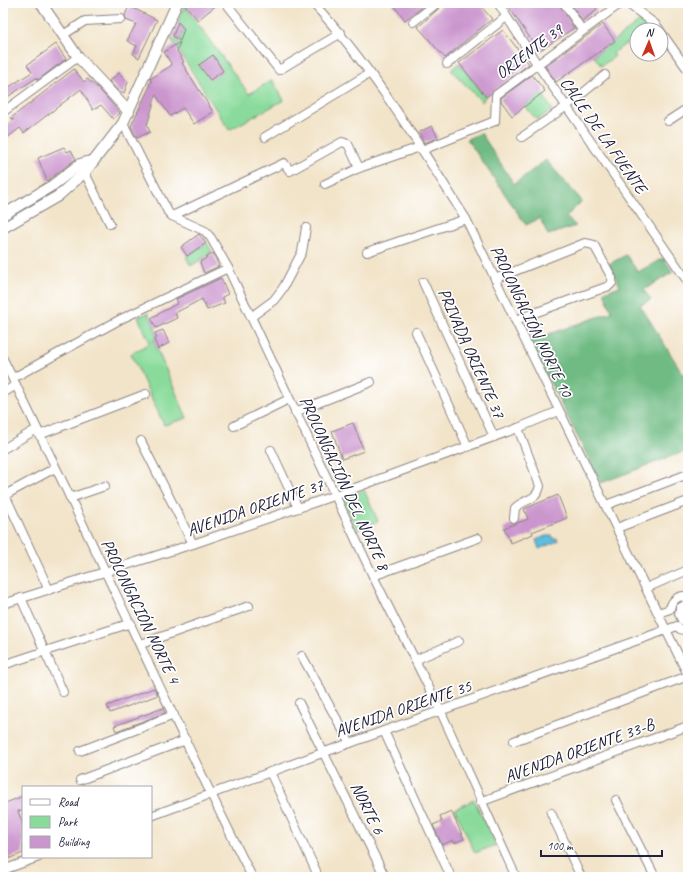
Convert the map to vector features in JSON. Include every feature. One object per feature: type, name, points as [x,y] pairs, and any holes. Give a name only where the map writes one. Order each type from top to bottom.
[{"type":"street","points":[[41,3],[78,57],[129,112]]},
{"type":"street","points":[[3,215],[94,160],[123,123],[129,112],[177,3]]},
{"type":"street","points":[[226,3],[279,70],[341,33]]},
{"type":"street","name":"PROLONGACIÓN NORTE 10","points":[[312,3],[341,33],[370,73],[421,148],[466,219],[688,676]]},
{"type":"street","points":[[413,22],[437,3]]},
{"type":"street","name":"CALLE DE LA FUENTE","points":[[498,3],[537,64],[688,282]]},
{"type":"street","points":[[564,3],[582,30]]},
{"type":"street","name":"ORIENTE 39","points":[[421,148],[495,121],[496,95],[582,30],[621,3]]},
{"type":"street","points":[[627,3],[652,22]]},
{"type":"street","points":[[448,64],[506,17]]},
{"type":"street","points":[[63,35],[85,21],[121,19]]},
{"type":"street","points":[[669,44],[688,70]]},
{"type":"street","points":[[3,112],[78,57]]},
{"type":"street","points":[[265,137],[370,73]]},
{"type":"street","points":[[522,137],[567,106],[605,75]]},
{"type":"street","points":[[668,121],[688,108]]},
{"type":"street","points":[[123,123],[172,216],[284,163],[290,171],[342,142],[348,144],[359,168]]},
{"type":"street","points":[[326,184],[359,168],[421,148]]},
{"type":"street","points":[[83,168],[110,224]]},
{"type":"street","points":[[3,228],[58,196],[83,168]]},
{"type":"street","name":"PROLONGACIÓN DEL NORTE 8","points":[[172,216],[205,231],[211,238],[228,268],[373,576],[441,712],[480,802],[516,877]]},
{"type":"street","points":[[367,252],[466,219]]},
{"type":"street","points":[[251,316],[274,300],[282,288],[302,252],[306,228]]},
{"type":"street","points":[[496,279],[585,243],[591,243],[594,245],[612,278],[612,283],[609,286],[515,320]]},
{"type":"street","points":[[3,394],[14,382],[121,319],[228,268]]},
{"type":"street","name":"PRIVADA ORIENTE 37","points":[[423,282],[494,437]]},
{"type":"street","points":[[416,332],[468,447]]},
{"type":"street","name":"PROLONGACIÓN NORTE 4","points":[[3,359],[141,644],[210,794],[252,877]]},
{"type":"street","points":[[295,412],[371,382]]},
{"type":"street","points":[[3,449],[38,432],[146,394]]},
{"type":"street","points":[[234,426],[289,399]]},
{"type":"street","name":"AVENIDA ORIENTE 37","points":[[3,604],[192,544],[336,495],[468,447],[559,411]]},
{"type":"street","points":[[514,518],[514,511],[517,506],[532,499],[538,492],[540,486],[518,428]]},
{"type":"street","points":[[141,441],[192,544]]},
{"type":"street","points":[[271,450],[298,508]]},
{"type":"street","points":[[49,590],[4,495],[55,468]]},
{"type":"street","points":[[606,505],[688,474]]},
{"type":"street","points":[[70,498],[105,486]]},
{"type":"street","points":[[617,528],[688,500]]},
{"type":"street","points":[[373,576],[478,538]]},
{"type":"street","points":[[646,588],[688,570]]},
{"type":"street","points":[[658,613],[670,609],[673,601],[683,596],[688,602],[680,608],[679,614],[682,620],[688,623]]},
{"type":"street","points":[[21,598],[46,651],[63,692]]},
{"type":"street","points":[[141,644],[249,606]]},
{"type":"street","points":[[3,665],[131,623]]},
{"type":"street","name":"AVENIDA ORIENTE 35","points":[[152,816],[324,752],[441,712],[677,626],[680,629],[688,631]]},
{"type":"street","points":[[415,660],[459,640]]},
{"type":"street","points":[[302,656],[350,743]]},
{"type":"street","points":[[514,741],[688,676]]},
{"type":"street","name":"NORTE 6","points":[[299,702],[385,877]]},
{"type":"street","points":[[80,750],[174,715]]},
{"type":"street","name":"AVENIDA ORIENTE 33-B","points":[[480,802],[688,726]]},
{"type":"street","points":[[384,731],[451,877]]},
{"type":"street","points":[[80,780],[186,740]]},
{"type":"street","points":[[270,772],[316,871]]},
{"type":"street","points":[[616,800],[655,877]]},
{"type":"street","points":[[551,813],[581,877]]},
{"type":"street","points":[[3,870],[37,858]]},
{"type":"green space","points":[[184,5],[249,94],[272,80],[284,100],[229,130],[170,37],[180,41],[184,29],[178,22]]},
{"type":"green space","points":[[629,29],[629,42],[613,53],[615,56],[601,66],[594,56]]},
{"type":"green space","points":[[459,63],[485,97],[482,102],[451,70]]},
{"type":"green space","points":[[542,93],[552,110],[537,120],[525,106]]},
{"type":"green space","points":[[481,133],[514,184],[546,160],[582,201],[566,217],[576,226],[548,235],[540,218],[526,225],[467,139]]},
{"type":"green space","points":[[207,243],[212,252],[191,266],[186,257]]},
{"type":"green space","points":[[626,255],[638,272],[663,258],[673,272],[644,290],[651,300],[640,305],[688,382],[688,450],[601,483],[529,341],[612,312],[604,292],[620,286],[609,264]]},
{"type":"green space","points":[[148,313],[157,332],[155,333],[157,338],[153,340],[187,418],[164,425],[131,354],[150,343],[138,317]]},
{"type":"green space","points":[[364,490],[378,521],[357,530],[343,499]]},
{"type":"green space","points":[[474,800],[496,845],[475,853],[455,809]]},
{"type":"water","points":[[546,536],[552,536],[554,539],[557,538],[558,541],[539,549],[536,540]]},
{"type":"building","points":[[183,3],[219,3],[198,20]]},
{"type":"building","points":[[392,3],[428,3],[405,20]]},
{"type":"building","points":[[445,3],[478,3],[492,19],[445,58],[418,27]]},
{"type":"building","points":[[506,3],[559,3],[574,28],[539,51]]},
{"type":"building","points":[[571,3],[592,3],[597,10],[582,21]]},
{"type":"building","points":[[129,6],[157,20],[139,58],[133,54],[137,46],[127,41],[136,24],[126,20],[125,15]]},
{"type":"building","points":[[178,22],[184,29],[180,41],[173,36]]},
{"type":"building","points":[[603,24],[615,41],[556,82],[545,66]]},
{"type":"building","points":[[503,30],[529,64],[486,97],[459,63]]},
{"type":"building","points":[[180,42],[177,51],[184,62],[182,63],[213,112],[194,124],[183,108],[170,116],[156,95],[147,125],[150,132],[137,138],[131,126],[150,86],[149,84],[152,82],[150,79],[172,65],[164,52]]},
{"type":"building","points":[[56,44],[66,59],[38,80],[36,78],[3,100],[3,91],[32,72],[27,65]]},
{"type":"building","points":[[213,55],[223,71],[210,80],[199,65]]},
{"type":"building","points":[[74,69],[84,82],[87,79],[98,88],[120,113],[113,119],[101,105],[93,110],[81,89],[24,133],[20,128],[3,141],[3,128],[14,120],[11,118]]},
{"type":"building","points":[[119,73],[128,82],[124,93],[120,93],[109,81]]},
{"type":"building","points":[[532,75],[545,91],[512,116],[501,101],[501,98]]},
{"type":"building","points":[[432,126],[438,138],[424,143],[419,132]]},
{"type":"building","points":[[64,147],[67,152],[71,150],[76,159],[47,181],[38,158]]},
{"type":"building","points":[[199,234],[206,243],[187,256],[181,247]]},
{"type":"building","points":[[213,253],[219,266],[204,273],[200,262]]},
{"type":"building","points":[[221,278],[228,294],[222,297],[225,303],[207,310],[202,299],[175,313],[177,318],[156,328],[151,318],[178,303],[176,299]]},
{"type":"building","points":[[163,330],[169,343],[158,349],[154,340],[157,338],[155,333]]},
{"type":"building","points":[[353,423],[364,451],[342,459],[332,431]]},
{"type":"building","points":[[558,495],[567,518],[532,532],[533,534],[511,543],[504,528],[528,519],[524,509]]},
{"type":"building","points":[[154,688],[158,695],[110,713],[107,706]]},
{"type":"building","points":[[163,708],[165,713],[116,731],[114,726]]},
{"type":"building","points":[[22,796],[22,810],[18,811],[22,822],[22,853],[3,861],[3,854],[7,852],[3,841],[3,804]]},
{"type":"building","points":[[451,811],[464,839],[454,843],[453,840],[442,845],[433,825],[442,821],[440,816]]}]
